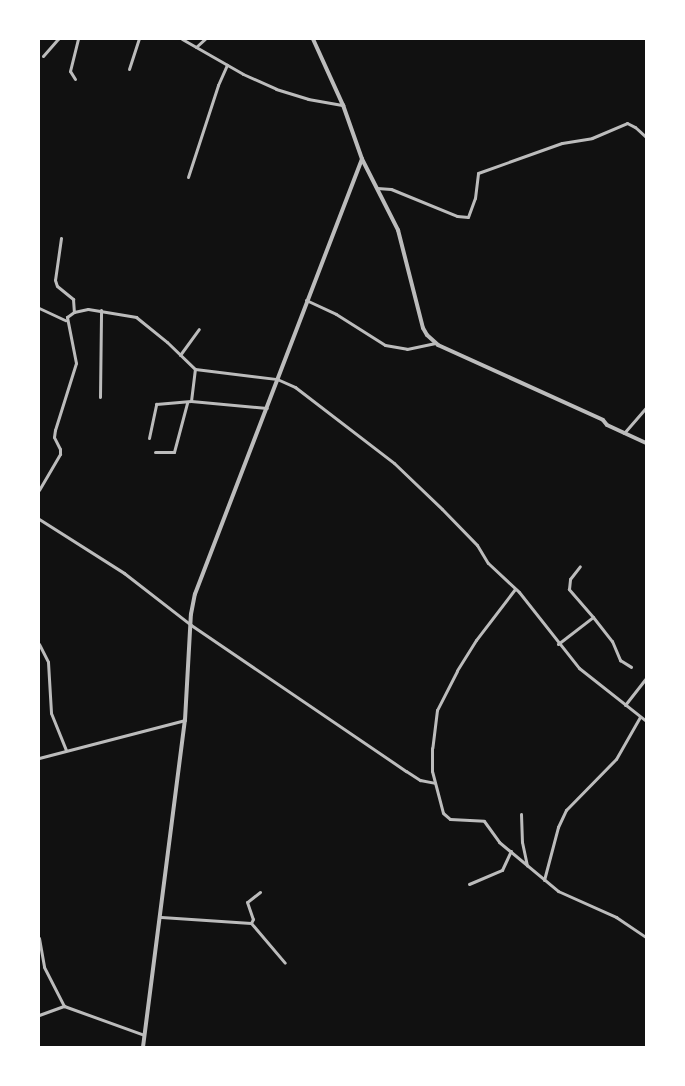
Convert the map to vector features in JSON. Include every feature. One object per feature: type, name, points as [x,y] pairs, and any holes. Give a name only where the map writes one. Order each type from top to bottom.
[{"type":"street","points":[[42,56],[58,39]]},
{"type":"street","points":[[75,79],[70,71],[78,39]]},
{"type":"street","points":[[129,69],[139,39]]},
{"type":"street","points":[[182,39],[227,65],[276,89],[308,99],[343,105]]},
{"type":"street","points":[[196,47],[205,39]]},
{"type":"street","points":[[313,39],[343,105],[362,159],[398,230],[423,328],[435,343],[603,420],[646,443]]},
{"type":"street","points":[[188,177],[218,85],[227,65]]},
{"type":"street","points":[[377,188],[392,189],[456,216],[468,217],[475,198],[478,174],[567,142],[592,138],[627,123],[646,137]]},
{"type":"street","points":[[143,1047],[185,720],[195,594],[362,159]]},
{"type":"street","points":[[61,238],[55,280],[57,285],[73,299],[74,312]]},
{"type":"street","points":[[306,300],[336,314],[385,345],[407,349],[435,343]]},
{"type":"street","points":[[39,308],[65,320]]},
{"type":"street","points":[[65,320],[74,312],[88,309],[143,321],[195,369],[277,378],[295,387],[394,463],[477,545],[488,563],[515,589],[579,668],[646,721]]},
{"type":"street","points":[[100,397],[101,310]]},
{"type":"street","points":[[39,490],[60,454],[54,437],[55,430],[76,363],[65,320]]},
{"type":"street","points":[[180,355],[199,329]]},
{"type":"street","points":[[191,401],[195,369]]},
{"type":"street","points":[[149,438],[156,405],[191,401],[267,408]]},
{"type":"street","points":[[155,452],[174,452],[187,403]]},
{"type":"street","points":[[624,433],[646,408]]},
{"type":"street","points":[[39,519],[124,573],[191,625],[406,771],[420,780],[435,783]]},
{"type":"street","points":[[580,566],[570,579],[569,589],[612,641],[620,660],[631,667]]},
{"type":"street","points":[[515,589],[476,639],[437,710],[432,748],[435,783],[445,816],[484,821],[499,842],[558,891],[616,917],[646,937]]},
{"type":"street","points":[[558,644],[593,617]]},
{"type":"street","points":[[39,644],[48,662],[51,713],[66,750]]},
{"type":"street","points":[[625,705],[646,678]]},
{"type":"street","points":[[544,880],[558,827],[566,810],[616,759],[640,717]]},
{"type":"street","points":[[39,758],[185,720]]},
{"type":"street","points":[[521,814],[522,842],[528,867]]},
{"type":"street","points":[[469,884],[502,870],[511,851]]},
{"type":"street","points":[[260,892],[247,902],[251,922],[285,963]]},
{"type":"street","points":[[161,917],[251,922]]},
{"type":"street","points":[[39,938],[44,967],[64,1006]]},
{"type":"street","points":[[39,1015],[64,1006],[144,1035]]}]
